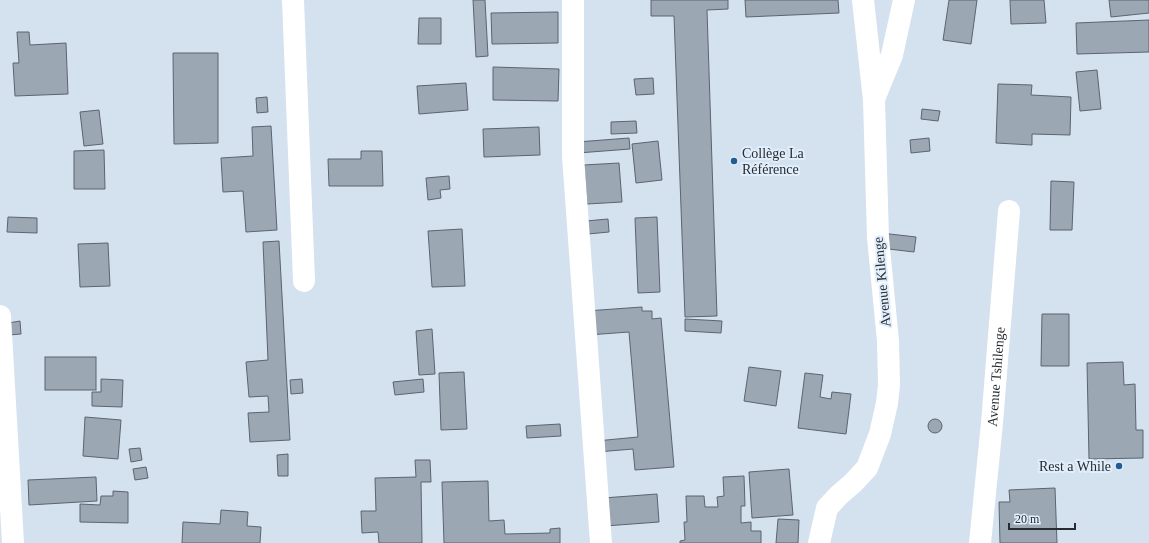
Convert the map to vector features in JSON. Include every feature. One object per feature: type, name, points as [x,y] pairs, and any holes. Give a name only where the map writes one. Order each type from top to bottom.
[{"type":"street","points":[[293,0],[304,281]]},
{"type":"street","points":[[573,0],[573,156],[601,543]]},
{"type":"street","name":"Avenue Kilenge","points":[[819,543],[827,508],[839,495],[862,475],[867,468],[880,434],[887,403],[889,385],[888,340],[878,238],[874,100],[863,0]]},
{"type":"street","points":[[874,100],[892,55],[904,0]]},
{"type":"street","name":"Avenue Tshilenge","points":[[980,543],[992,423],[1009,211]]},
{"type":"street","points":[[0,316],[13,543]]},
{"type":"building","points":[[473,0],[485,0],[488,56],[476,57]]},
{"type":"building","points":[[651,0],[728,0],[728,9],[707,10],[717,316],[685,317],[674,16],[651,16]]},
{"type":"building","points":[[745,0],[838,0],[839,13],[746,17]]},
{"type":"building","points":[[949,0],[977,0],[971,44],[943,40]]},
{"type":"building","points":[[1010,0],[1044,0],[1046,23],[1011,24]]},
{"type":"building","points":[[1109,0],[1149,0],[1149,13],[1111,17]]},
{"type":"building","points":[[558,12],[558,43],[492,44],[491,13]]},
{"type":"building","points":[[419,18],[441,18],[441,44],[418,44]]},
{"type":"building","points":[[1149,20],[1149,52],[1077,54],[1076,23]]},
{"type":"building","points":[[17,32],[29,32],[30,45],[66,43],[68,94],[15,96],[13,63],[19,63]]},
{"type":"building","points":[[173,53],[218,53],[218,143],[174,144]]},
{"type":"building","points":[[493,67],[559,69],[558,101],[493,100]]},
{"type":"building","points":[[1097,70],[1101,109],[1080,111],[1076,72]]},
{"type":"building","points":[[653,78],[654,94],[636,95],[634,79]]},
{"type":"building","points":[[466,83],[468,110],[419,114],[417,86]]},
{"type":"building","points":[[998,84],[1032,85],[1031,95],[1071,97],[1070,135],[1032,134],[1032,145],[996,143]]},
{"type":"building","points":[[267,97],[268,112],[257,113],[256,98]]},
{"type":"building","points":[[922,109],[940,111],[938,121],[921,119]]},
{"type":"building","points":[[99,110],[103,144],[84,146],[80,112]]},
{"type":"building","points":[[636,121],[637,133],[611,134],[611,122]]},
{"type":"building","points":[[271,126],[277,230],[246,232],[243,191],[223,192],[221,158],[253,156],[252,127]]},
{"type":"building","points":[[539,127],[540,155],[484,157],[483,129]]},
{"type":"building","points":[[629,138],[630,149],[578,153],[577,142]]},
{"type":"building","points":[[929,138],[930,151],[911,153],[910,140]]},
{"type":"building","points":[[658,141],[662,180],[636,183],[632,144]]},
{"type":"building","points":[[104,150],[105,189],[74,189],[74,151]]},
{"type":"building","points":[[361,151],[382,151],[383,186],[329,186],[328,159],[361,159]]},
{"type":"building","points":[[619,163],[622,202],[587,204],[584,165]]},
{"type":"building","points":[[449,176],[450,189],[440,190],[441,198],[428,200],[426,178]]},
{"type":"building","points":[[1051,181],[1074,182],[1072,230],[1050,230]]},
{"type":"building","points":[[8,217],[37,218],[37,233],[7,232]]},
{"type":"building","points":[[657,217],[660,292],[638,293],[635,218]]},
{"type":"building","points":[[608,219],[609,232],[588,234],[586,221]]},
{"type":"building","points":[[462,229],[465,286],[432,287],[428,231]]},
{"type":"building","points":[[881,233],[916,237],[914,252],[880,248]]},
{"type":"building","points":[[279,241],[290,440],[250,442],[248,413],[269,412],[268,396],[249,397],[246,362],[268,360],[263,242]]},
{"type":"building","points":[[108,243],[110,286],[80,287],[78,244]]},
{"type":"building","points":[[642,307],[642,311],[652,311],[652,319],[661,318],[674,467],[635,470],[633,449],[597,452],[596,441],[638,437],[629,332],[588,335],[586,311]]},
{"type":"building","points":[[1042,314],[1069,314],[1069,366],[1041,366]]},
{"type":"building","points":[[685,319],[722,321],[721,333],[685,331]]},
{"type":"building","points":[[20,321],[21,334],[9,335],[8,323]]},
{"type":"building","points":[[432,329],[435,374],[419,375],[416,331]]},
{"type":"building","points":[[45,357],[96,357],[96,390],[45,390]]},
{"type":"building","points":[[1123,362],[1124,385],[1135,384],[1136,430],[1143,430],[1143,458],[1089,459],[1087,363]]},
{"type":"building","points":[[749,367],[781,371],[776,406],[744,401]]},
{"type":"building","points":[[464,372],[467,429],[441,430],[439,373]]},
{"type":"building","points":[[805,373],[823,375],[820,397],[831,399],[832,392],[851,394],[846,434],[798,428]]},
{"type":"building","points":[[101,379],[123,380],[122,407],[92,406],[92,392],[101,392]]},
{"type":"building","points":[[302,379],[303,393],[291,394],[290,380]]},
{"type":"building","points":[[423,379],[424,392],[395,395],[393,382]]},
{"type":"building","points":[[85,417],[121,420],[118,459],[83,456]]},
{"type":"building","points":[[935,419],[940,421],[942,426],[940,431],[935,433],[930,431],[928,426],[930,421]]},
{"type":"building","points":[[560,424],[561,436],[527,438],[526,426]]},
{"type":"building","points":[[140,448],[142,460],[131,462],[129,449]]},
{"type":"building","points":[[288,454],[288,476],[278,476],[277,455]]},
{"type":"building","points":[[415,460],[430,460],[431,482],[421,482],[422,543],[379,543],[378,532],[362,533],[361,511],[376,511],[375,478],[416,477]]},
{"type":"building","points":[[146,467],[148,478],[135,480],[133,469]]},
{"type":"building","points":[[789,469],[793,515],[752,518],[749,472]]},
{"type":"building","points":[[744,476],[745,506],[741,506],[741,523],[751,522],[751,531],[761,531],[761,543],[680,543],[680,541],[685,540],[684,522],[687,522],[686,496],[704,496],[705,507],[718,507],[717,497],[724,496],[723,477]]},
{"type":"building","points":[[96,477],[97,501],[29,505],[28,480]]},
{"type":"building","points":[[488,481],[489,521],[504,520],[505,534],[550,533],[550,529],[560,528],[560,543],[444,543],[442,482]]},
{"type":"building","points":[[1055,488],[1057,543],[1000,543],[999,502],[1010,502],[1009,490]]},
{"type":"building","points":[[113,491],[128,492],[128,523],[80,522],[80,504],[100,505],[101,496],[113,496]]},
{"type":"building","points":[[657,494],[659,522],[605,526],[603,498]]},
{"type":"building","points":[[221,510],[248,512],[247,526],[261,527],[260,543],[182,543],[183,522],[220,524]]},
{"type":"building","points":[[778,519],[799,520],[798,543],[776,543]]},
{"type":"place","name":"Collège La Référence","points":[[734,161]]},
{"type":"place","name":"Rest a While","points":[[1119,466]]}]
